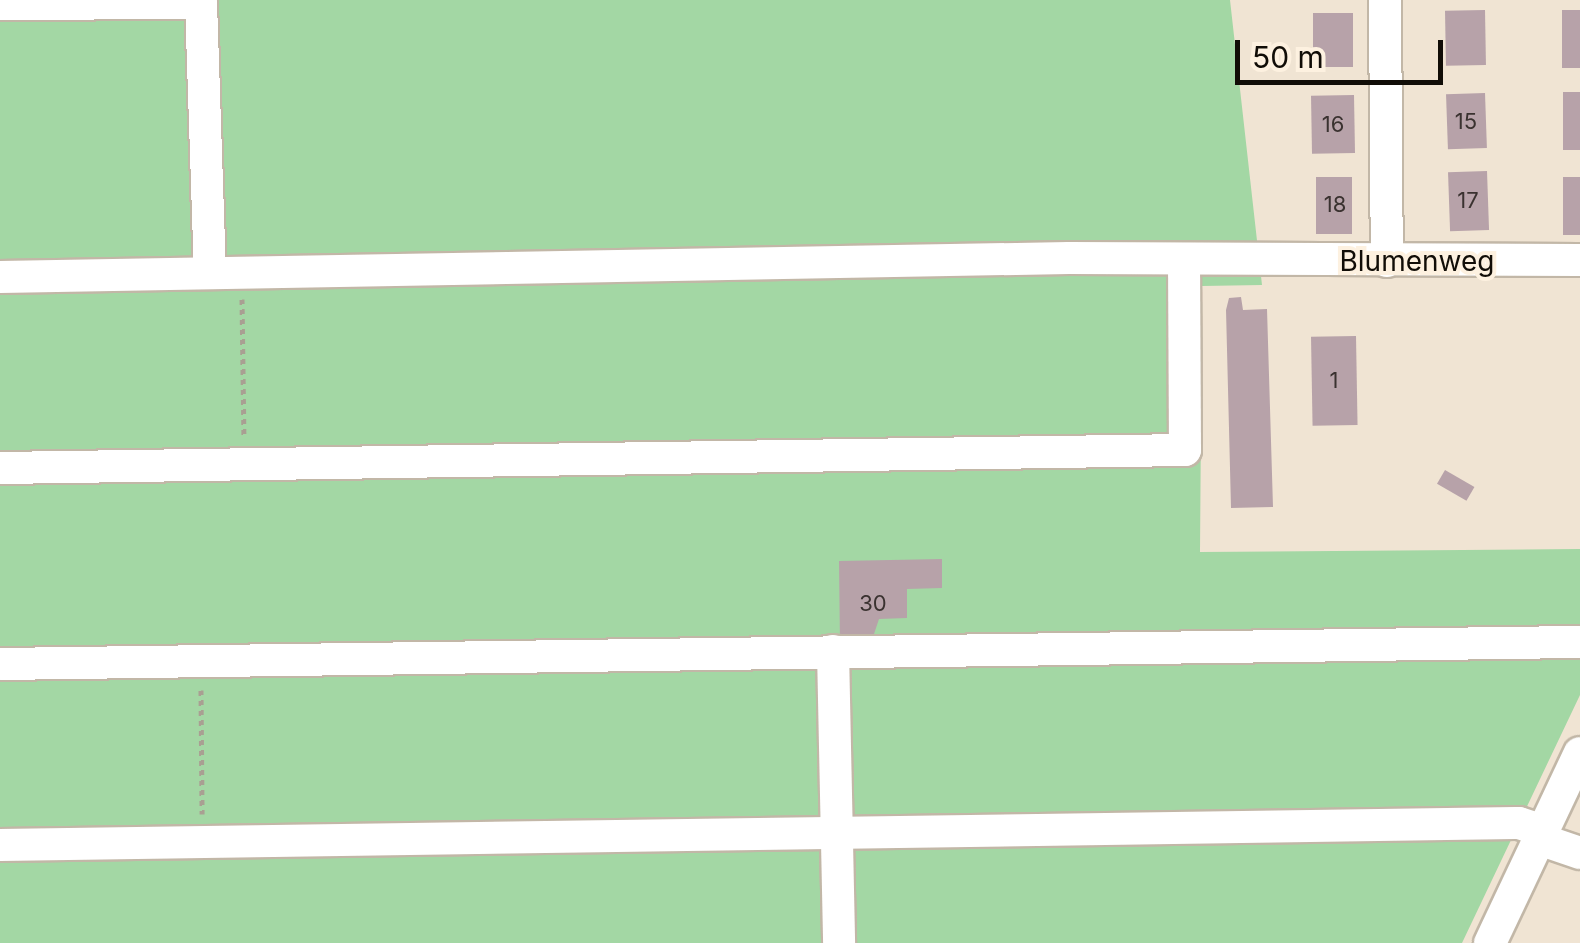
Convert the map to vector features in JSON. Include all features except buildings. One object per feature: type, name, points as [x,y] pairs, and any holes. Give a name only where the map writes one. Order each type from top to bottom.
[{"type":"street","points":[[1385,0],[1387,261]]},
{"type":"street","points":[[0,4],[201,3],[226,273]]},
{"type":"street","name":"Blumenweg","points":[[0,277],[1070,258],[1184,264],[1580,260]]},
{"type":"street","points":[[0,468],[1184,450],[1184,264]]},
{"type":"street","points":[[0,664],[1580,642]]},
{"type":"street","points":[[833,651],[838,943]]},
{"type":"street","points":[[1490,943],[1580,753]]},
{"type":"street","points":[[0,845],[1519,823],[1580,853]]},
{"type":"path","points":[[226,273],[245,466]]},
{"type":"path","points":[[200,662],[202,842]]},
{"type":"green space","points":[[0,0],[1230,0],[1262,285],[1202,286],[1200,552],[1580,549],[1580,695],[1462,943],[0,943]]}]
